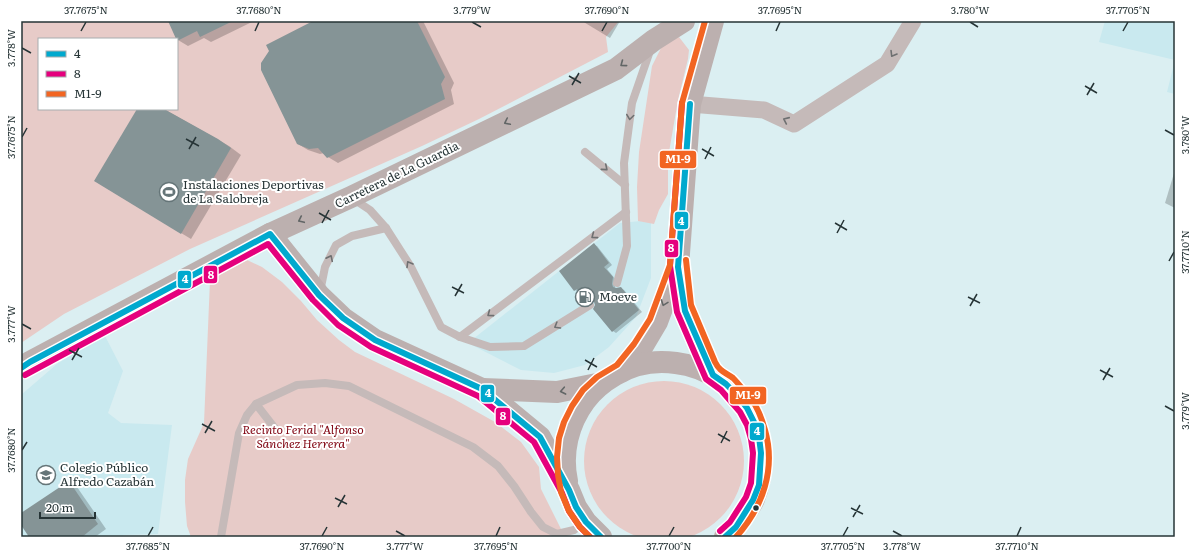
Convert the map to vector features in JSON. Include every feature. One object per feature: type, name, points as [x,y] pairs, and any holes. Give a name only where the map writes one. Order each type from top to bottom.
[{"type":"street","name":"Carretera de La Guardia","points":[[21,368],[270,234],[351,197],[616,69],[654,40],[684,21]]},
{"type":"street","points":[[713,21],[690,104],[678,267],[685,311],[713,374]]},
{"type":"street","points":[[690,104],[764,110],[794,124],[887,64],[913,21]]},
{"type":"street","points":[[270,234],[319,295],[343,318],[375,340],[482,389],[540,437],[569,490],[576,507],[586,522],[601,537]]},
{"type":"street","points":[[622,371],[641,349],[657,322],[678,267]]},
{"type":"street","points":[[569,490],[565,457],[567,440],[572,424],[589,395],[602,383],[622,371],[636,365],[652,362],[668,362],[698,368],[713,374],[726,384],[747,408],[756,427],[762,453],[760,477],[753,500],[746,514],[724,537]]},
{"type":"street","points":[[482,389],[556,392],[602,383]]},
{"type":"lane","points":[[617,283],[627,246],[624,163],[632,103],[654,40]]},
{"type":"lane","points":[[585,152],[625,185]]},
{"type":"lane","points":[[351,197],[370,210],[386,228],[411,267],[441,327],[460,337],[490,347],[524,346],[590,305]]},
{"type":"lane","points":[[460,337],[626,212]]},
{"type":"lane","points":[[319,295],[326,267],[336,246],[352,236],[386,228]]},
{"type":"lane","points":[[221,537],[238,433],[247,415],[256,404],[297,386],[325,383],[349,386],[473,447],[498,466],[543,527],[557,534],[574,530],[586,522]]},
{"type":"lane","points":[[256,404],[277,431]]},
{"type":"shaded area","points":[[1105,21],[1175,21],[1175,60],[1099,42]]},
{"type":"shaded area","points":[[1175,60],[1175,94],[1167,92]]},
{"type":"shaded area","name":"Moeve","points":[[651,220],[651,278],[636,317],[609,347],[585,365],[554,373],[521,370],[468,343],[620,223]]},
{"type":"shaded area","points":[[104,334],[123,371],[108,413],[121,423],[172,425],[158,534],[123,535],[124,537],[21,537],[21,395],[57,364]]},
{"type":"green space","name":"Instalaciones Deportivas de La Salobreja","points":[[21,21],[619,21],[606,37],[608,52],[479,119],[422,146],[190,249],[64,314],[21,343]]},
{"type":"green space","points":[[679,37],[689,50],[688,59],[678,100],[668,158],[668,194],[659,210],[654,224],[638,221],[637,187],[639,152],[652,66],[663,44]]},
{"type":"green space","name":"Recinto Ferial \"Alfonso Sánchez Herrera\"","points":[[247,260],[262,267],[282,282],[317,320],[355,352],[454,399],[495,422],[521,442],[539,467],[541,489],[565,537],[191,537],[187,526],[185,480],[188,459],[204,423],[210,280]]},
{"type":"green space","points":[[672,381],[687,384],[702,390],[721,404],[731,416],[738,430],[743,445],[743,477],[738,492],[731,506],[721,518],[709,528],[687,538],[672,541],[656,541],[641,538],[619,528],[607,518],[597,506],[585,477],[584,453],[587,438],[597,416],[607,404],[619,394],[648,382]]},
{"type":"building","points":[[168,21],[233,21],[200,37],[197,31],[178,40],[178,38],[176,38]]},
{"type":"building","points":[[313,21],[417,21],[445,77],[441,84],[445,99],[327,158],[318,148],[309,149],[297,144],[261,70],[261,63],[269,51],[266,45]]},
{"type":"building","points":[[136,110],[166,110],[218,139],[231,148],[181,234],[94,181]]},
{"type":"building","points":[[594,243],[609,263],[604,267],[613,277],[613,287],[621,287],[639,310],[612,332],[593,309],[595,305],[594,302],[590,300],[586,301],[577,289],[574,291],[559,271]]},
{"type":"building","points":[[69,481],[98,524],[82,537],[29,537],[21,525],[21,513]]},
{"type":"transit line","name":"M1-9","points":[[590,537],[580,527],[569,511],[561,492],[557,457],[559,438],[564,422],[572,406],[583,390],[597,377],[617,365],[634,344],[650,319],[670,265],[682,103],[705,21]]},
{"type":"transit line","name":"8","points":[[682,103],[670,266],[677,312],[706,379],[721,390],[740,412],[747,425],[753,453],[751,483],[746,497],[730,522],[720,531]]},
{"type":"transit line","name":"4","points":[[690,104],[678,267],[685,311],[713,375],[726,384],[747,408],[759,437],[761,453],[759,485],[753,500],[736,527],[725,537]]},
{"type":"transit line","name":"4","points":[[21,368],[270,234],[319,295],[343,318],[375,340],[482,389],[540,437],[569,490],[576,507],[586,522],[601,537]]},
{"type":"transit line","name":"8","points":[[25,375],[268,244],[313,300],[338,325],[371,347],[478,396],[534,442],[562,493],[569,511],[580,527],[590,537]]},
{"type":"transit line","name":"M1-9","points":[[686,260],[691,305],[715,362],[721,370],[735,380],[753,402],[763,422],[768,445],[769,459],[765,487],[753,513],[736,537]]},
{"type":"place","name":"Instalaciones Deportivas de La Salobreja","points":[[169,192]]},
{"type":"place","name":"Moeve","points":[[585,297]]},
{"type":"place","name":"Colegio Público Alfredo Cazabán","points":[[46,475]]}]
